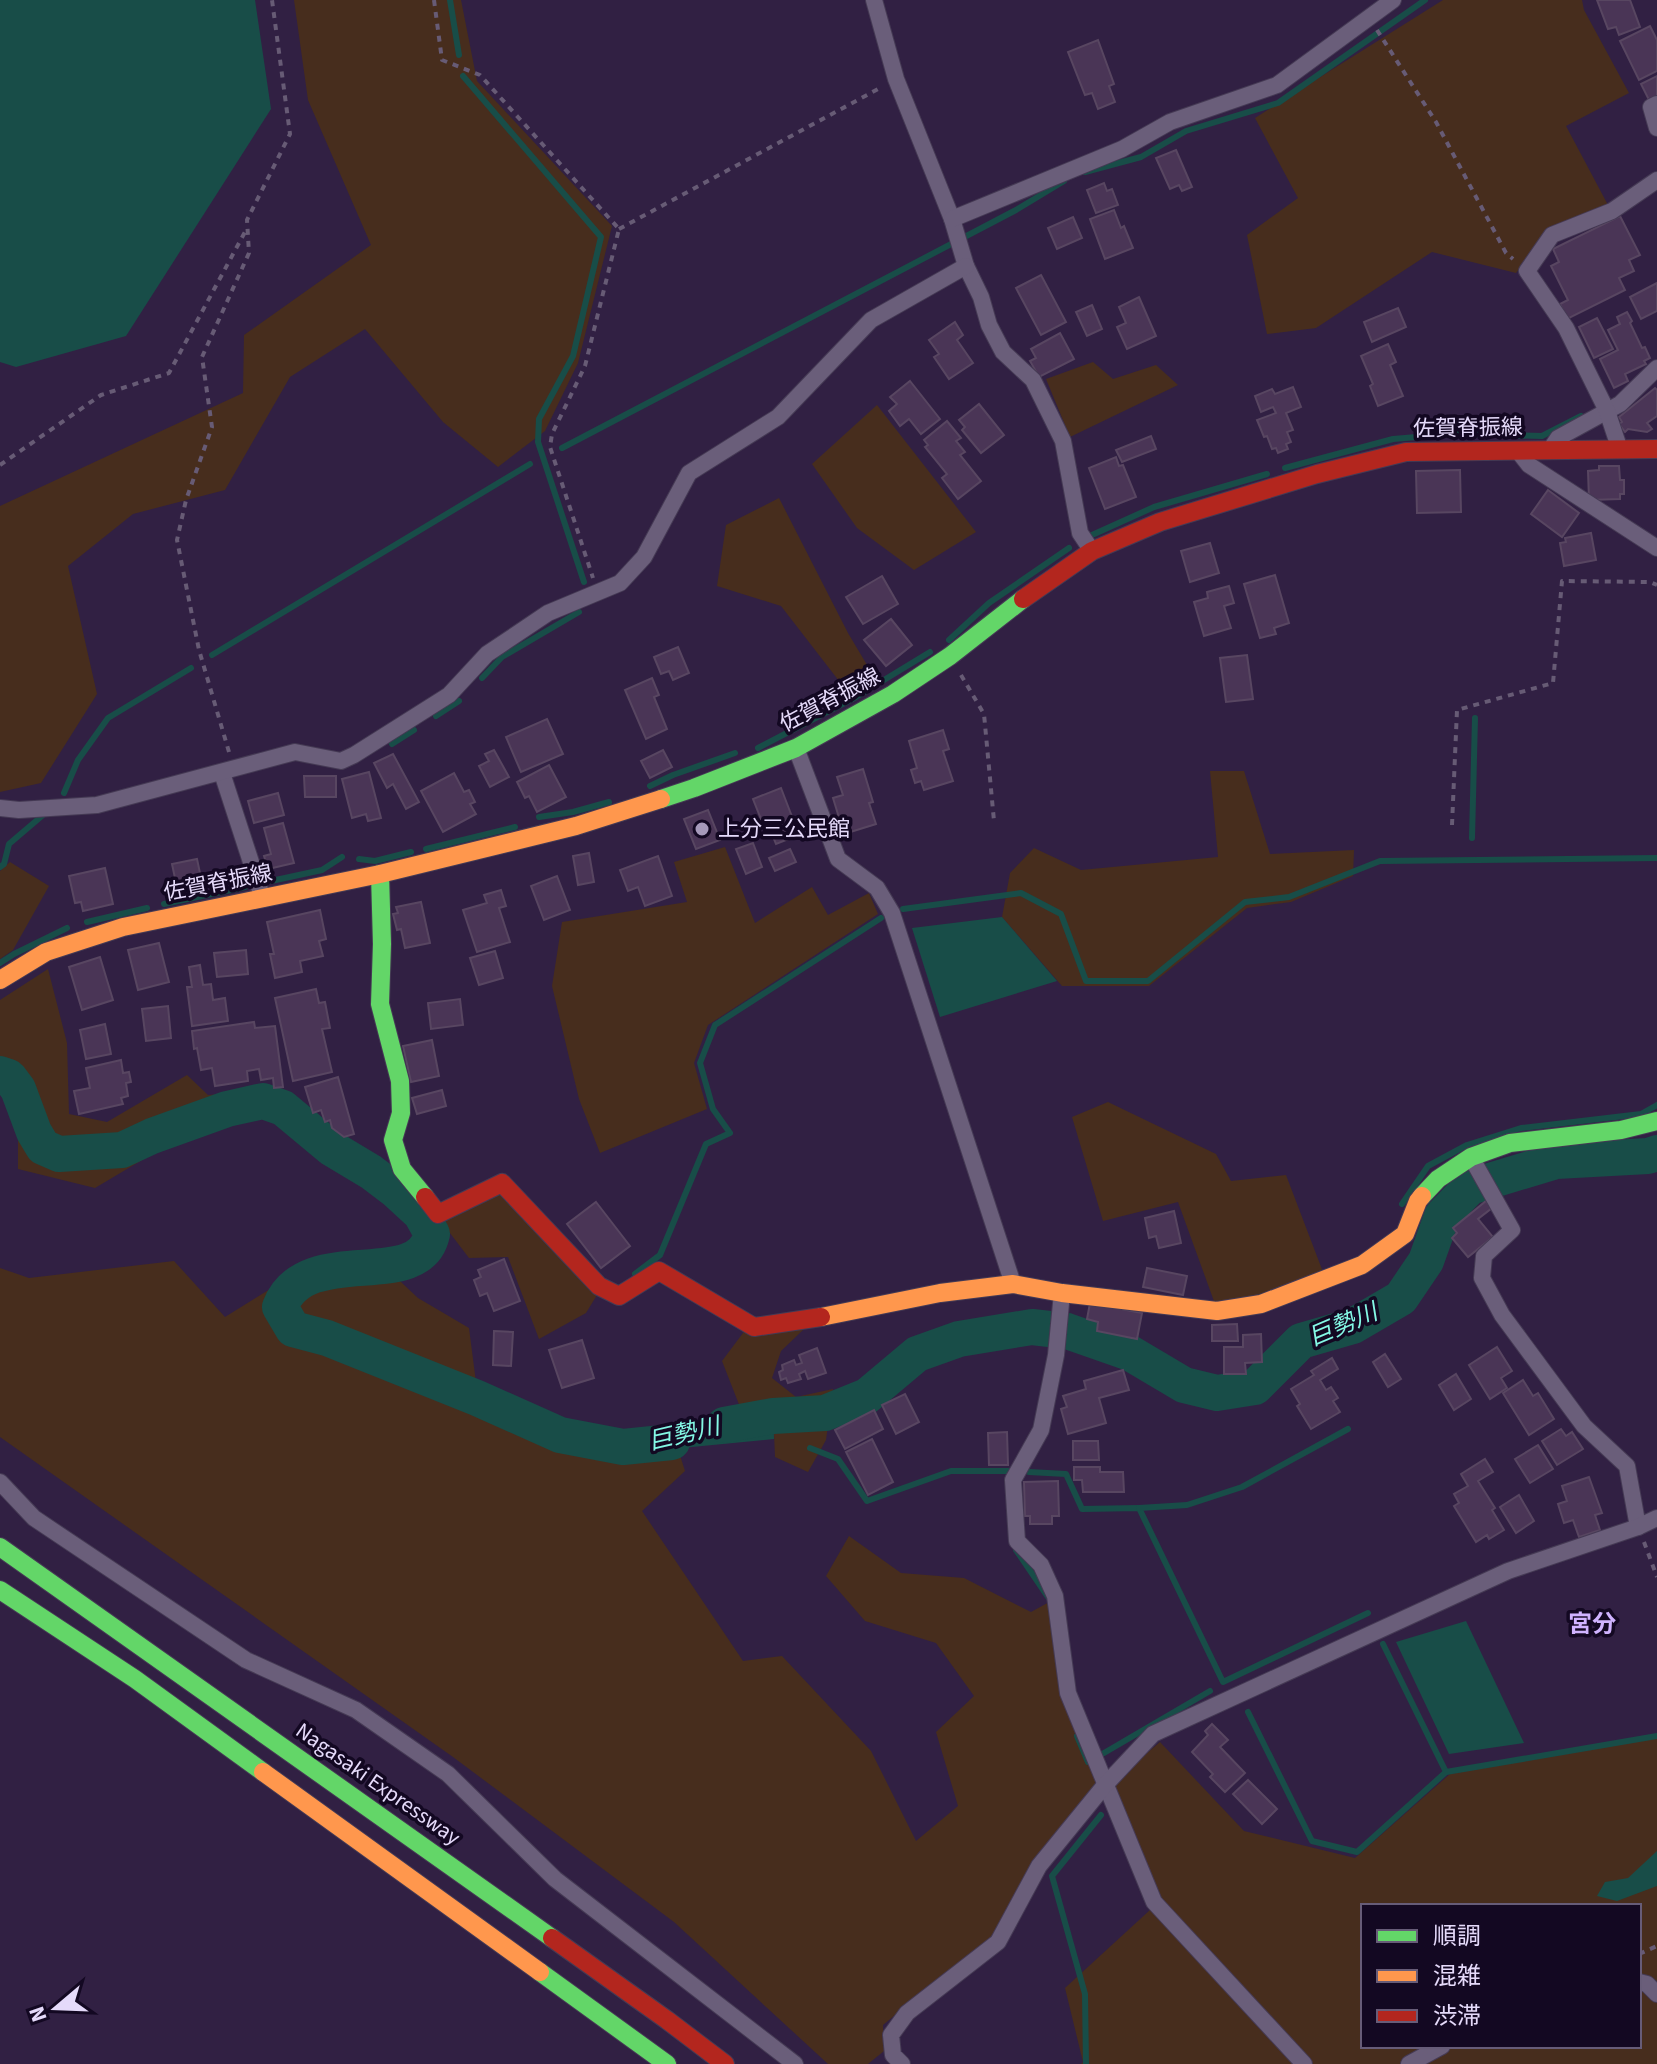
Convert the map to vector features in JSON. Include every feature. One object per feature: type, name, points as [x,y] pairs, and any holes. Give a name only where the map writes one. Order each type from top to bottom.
[{"type":"main road","name":"佐賀脊振線","points":[[0,980],[46,952],[123,927],[380,874],[576,826],[694,788],[796,748],[893,694],[950,656],[1033,591],[1092,551],[1160,522],[1317,474],[1406,452],[1657,449]]},
{"type":"main road","points":[[380,874],[380,1004],[400,1081],[401,1113],[393,1140],[402,1169],[438,1214],[502,1183],[599,1286],[619,1296],[659,1271],[754,1327],[940,1293],[1013,1284],[1061,1300],[1217,1311],[1261,1304],[1362,1265],[1405,1234],[1418,1201],[1438,1179],[1471,1157],[1510,1143],[1621,1130],[1657,1121]]},
{"type":"main road","name":"Nagasaki Expressway","points":[[0,1547],[655,2011],[725,2064]]},
{"type":"main road","points":[[0,1590],[135,1679],[667,2064]]},
{"type":"street","points":[[874,0],[896,79],[981,297],[989,325],[1003,352],[1033,380],[1063,441],[1080,533],[1092,551]]},
{"type":"street","points":[[953,223],[1122,149],[1170,122],[1277,85],[1393,0]]},
{"type":"street","points":[[1657,104],[1651,107],[1657,128]]},
{"type":"street","points":[[1620,450],[1607,411],[1566,328],[1527,271],[1552,235],[1612,211],[1657,180]]},
{"type":"street","points":[[0,808],[19,810],[97,805],[295,752],[341,761],[354,755],[449,695],[487,654],[548,613],[620,583],[644,557],[689,473],[778,417],[871,320],[964,258]]},
{"type":"street","points":[[1550,450],[1558,438],[1620,404],[1657,368]]},
{"type":"street","points":[[1518,451],[1529,465],[1657,548]]},
{"type":"street","points":[[796,748],[838,859],[877,888],[892,913],[1013,1284]]},
{"type":"street","points":[[228,771],[263,899]]},
{"type":"street","points":[[1471,1157],[1512,1230],[1484,1256],[1482,1278],[1502,1315],[1584,1426],[1627,1466],[1638,1527]]},
{"type":"street","points":[[1061,1300],[1056,1355],[1041,1430],[1013,1480],[1017,1541],[1041,1565],[1055,1596],[1068,1693],[1154,1902],[1304,2064]]},
{"type":"street","points":[[0,1482],[34,1518],[246,1660],[356,1710],[448,1774],[555,1879],[795,2064]]},
{"type":"street","points":[[892,2061],[891,2035],[907,2013],[998,1942],[1039,1866],[1105,1785],[1153,1734],[1508,1571],[1657,1518]]},
{"type":"street","points":[[1641,1982],[1657,1994]]},
{"type":"street","points":[[1409,2064],[1438,2048]]},
{"type":"path","points":[[228,771],[177,540],[186,500],[212,427],[202,357],[249,253],[247,220],[290,134],[272,0]]},
{"type":"path","points":[[434,0],[442,60],[480,75],[619,229]]},
{"type":"path","points":[[1385,43],[1436,122],[1506,253],[1527,271]]},
{"type":"path","points":[[598,591],[550,447],[552,434],[585,366],[619,229],[896,79]]},
{"type":"path","points":[[0,465],[101,395],[169,373],[247,228]]},
{"type":"path","points":[[1452,825],[1457,710],[1553,683],[1562,581],[1650,582],[1657,585]]},
{"type":"path","points":[[950,656],[984,714],[994,821]]},
{"type":"shaded area","points":[[294,0],[461,0],[477,81],[612,226],[578,363],[545,431],[498,467],[443,422],[365,329],[290,377],[225,490],[133,514],[68,566],[97,694],[41,783],[0,792],[0,506],[243,393],[244,335],[371,245],[308,100]]},
{"type":"shaded area","points":[[1443,0],[1582,0],[1584,10],[1629,93],[1566,126],[1608,205],[1549,229],[1516,273],[1432,252],[1316,328],[1267,334],[1247,235],[1298,198],[1255,118]]},
{"type":"shaded area","points":[[1093,362],[1113,379],[1156,365],[1178,385],[1070,437],[1046,379]]},
{"type":"shaded area","points":[[877,405],[976,532],[914,570],[857,528],[812,464]]},
{"type":"shaded area","points":[[779,498],[873,675],[846,690],[781,606],[717,586],[726,525]]},
{"type":"shaded area","points":[[1210,771],[1244,771],[1270,854],[1354,850],[1353,876],[1291,902],[1247,908],[1149,986],[1062,986],[1002,917],[1010,873],[1034,848],[1081,870],[1218,857]]},
{"type":"shaded area","points":[[725,847],[755,923],[812,887],[828,915],[869,893],[878,914],[708,1025],[694,1063],[707,1109],[600,1153],[579,1099],[552,986],[562,922],[687,902],[674,862]]},
{"type":"shaded area","points":[[10,862],[49,886],[13,950],[0,959],[0,871]]},
{"type":"shaded area","points":[[48,969],[67,1043],[69,1114],[107,1122],[187,1075],[208,1095],[253,1092],[241,1121],[159,1150],[95,1188],[18,1169],[18,1126],[6,1093],[0,1092],[0,1000]]},
{"type":"shaded area","points":[[1108,1102],[1216,1154],[1231,1181],[1286,1175],[1323,1272],[1259,1297],[1215,1304],[1178,1202],[1103,1221],[1072,1117]]},
{"type":"shaded area","points":[[504,1189],[597,1295],[586,1313],[539,1339],[508,1257],[469,1258],[440,1220]]},
{"type":"shaded area","points":[[369,1252],[418,1298],[469,1328],[477,1390],[560,1427],[598,1433],[623,1447],[651,1451],[678,1449],[685,1471],[642,1511],[743,1661],[782,1656],[871,1751],[916,1841],[958,1806],[936,1732],[974,1696],[936,1643],[865,1621],[826,1576],[849,1536],[901,1573],[964,1578],[1031,1612],[1062,1595],[1077,1697],[1098,1783],[992,1940],[958,1963],[883,2025],[884,2051],[868,2064],[828,2064],[674,1922],[453,1757],[0,1437],[0,1268],[29,1278],[174,1261],[225,1317],[307,1266]]},
{"type":"shaded area","points":[[823,1311],[781,1351],[772,1378],[796,1397],[833,1389],[826,1440],[808,1472],[775,1457],[773,1409],[740,1407],[722,1361],[752,1321]]},
{"type":"shaded area","points":[[1657,1738],[1657,2064],[1081,2064],[1065,1988],[1162,1899],[1113,1782],[1160,1742],[1244,1831],[1355,1858],[1450,1774]]},
{"type":"water","points":[[0,0],[255,0],[271,109],[126,336],[16,367],[0,362]]},
{"type":"water","points":[[1002,917],[1057,981],[940,1017],[912,928]]},
{"type":"water","points":[[740,1407],[773,1409],[774,1439],[651,1451],[623,1447],[650,1436]]},
{"type":"water","points":[[1466,1621],[1524,1743],[1449,1754],[1396,1642]]},
{"type":"water","points":[[1657,1851],[1657,1886],[1617,1901],[1597,1896],[1605,1882],[1628,1878]]},
{"type":"building","points":[[1597,0],[1630,0],[1640,27],[1619,35],[1616,27],[1608,29]]},
{"type":"building","points":[[1650,26],[1657,40],[1657,71],[1639,80],[1620,41]]},
{"type":"building","points":[[1098,40],[1114,84],[1109,86],[1115,102],[1098,109],[1092,93],[1085,95],[1068,52]]},
{"type":"building","points":[[1657,76],[1657,96],[1649,100],[1641,84]]},
{"type":"building","points":[[1176,150],[1192,187],[1182,191],[1179,185],[1170,189],[1156,158]]},
{"type":"building","points":[[1104,183],[1107,191],[1112,189],[1118,205],[1096,213],[1087,190]]},
{"type":"building","points":[[1114,210],[1133,248],[1105,259],[1090,219]]},
{"type":"building","points":[[1620,216],[1640,255],[1629,260],[1634,271],[1619,278],[1625,290],[1567,319],[1560,304],[1568,300],[1551,266],[1559,262],[1553,249]]},
{"type":"building","points":[[1073,217],[1082,238],[1057,249],[1048,228]]},
{"type":"building","points":[[1041,275],[1066,322],[1041,335],[1016,288]]},
{"type":"building","points":[[1657,283],[1657,311],[1641,319],[1630,297]]},
{"type":"building","points":[[1139,297],[1156,336],[1127,349],[1117,327],[1126,323],[1119,307]]},
{"type":"building","points":[[1092,305],[1102,329],[1087,336],[1076,312]]},
{"type":"building","points":[[1398,308],[1406,327],[1372,342],[1364,322]]},
{"type":"building","points":[[1627,312],[1642,348],[1645,347],[1650,358],[1644,361],[1646,364],[1625,374],[1628,381],[1614,388],[1600,359],[1618,350],[1608,330],[1620,324],[1617,317]]},
{"type":"building","points":[[1597,318],[1613,349],[1594,358],[1579,327]]},
{"type":"building","points":[[955,322],[963,335],[957,340],[973,363],[949,379],[934,357],[939,354],[929,340]]},
{"type":"building","points":[[1060,333],[1074,359],[1039,377],[1030,361],[1036,358],[1031,349]]},
{"type":"building","points":[[1388,344],[1396,362],[1390,365],[1403,396],[1378,406],[1361,356]]},
{"type":"building","points":[[910,381],[940,419],[921,434],[909,419],[900,426],[889,411],[897,404],[890,397]]},
{"type":"building","points":[[1293,387],[1301,407],[1286,413],[1293,430],[1287,432],[1291,442],[1286,444],[1288,449],[1278,453],[1276,448],[1272,449],[1267,436],[1264,437],[1257,420],[1276,413],[1273,407],[1261,412],[1255,396],[1272,389],[1275,394]]},
{"type":"building","points":[[1655,388],[1657,416],[1647,423],[1652,429],[1647,432],[1628,429],[1625,432],[1619,424],[1622,422],[1619,417]]},
{"type":"building","points":[[979,404],[1004,435],[981,453],[962,430],[965,427],[959,420]]},
{"type":"building","points":[[947,421],[961,438],[956,441],[965,452],[960,455],[981,481],[958,499],[942,478],[947,474],[925,447],[928,445],[924,440]]},
{"type":"building","points":[[1151,436],[1156,449],[1122,462],[1116,450]]},
{"type":"building","points":[[1116,457],[1119,466],[1123,465],[1136,497],[1105,509],[1089,468]]},
{"type":"building","points":[[1599,466],[1619,466],[1620,480],[1624,480],[1624,494],[1620,494],[1620,499],[1589,500],[1588,471],[1599,470]]},
{"type":"building","points":[[1460,470],[1461,512],[1417,513],[1416,471]]},
{"type":"building","points":[[1548,490],[1579,513],[1562,537],[1531,514]]},
{"type":"building","points":[[1591,533],[1596,560],[1564,566],[1560,543],[1566,542],[1565,538]]},
{"type":"building","points":[[1210,543],[1219,573],[1190,582],[1181,551]]},
{"type":"building","points":[[1275,575],[1289,623],[1274,628],[1276,634],[1260,638],[1244,584]]},
{"type":"building","points":[[882,576],[898,604],[863,624],[846,597]]},
{"type":"building","points":[[1229,586],[1234,603],[1224,606],[1231,628],[1204,636],[1194,602],[1208,598],[1207,592]]},
{"type":"building","points":[[891,619],[912,645],[886,666],[864,640]]},
{"type":"building","points":[[678,647],[689,673],[673,680],[669,671],[661,674],[654,657]]},
{"type":"building","points":[[1247,655],[1253,699],[1226,702],[1220,658]]},
{"type":"building","points":[[652,678],[659,695],[654,697],[667,729],[646,739],[625,690]]},
{"type":"building","points":[[547,719],[563,754],[521,772],[506,737]]},
{"type":"building","points":[[943,730],[949,749],[943,751],[953,781],[924,790],[921,781],[915,783],[911,770],[917,768],[909,741]]},
{"type":"building","points":[[494,750],[509,777],[490,787],[479,766],[489,761],[485,754]]},
{"type":"building","points":[[663,750],[672,767],[650,778],[641,761]]},
{"type":"building","points":[[393,754],[419,802],[406,809],[393,784],[387,788],[374,763]]},
{"type":"building","points":[[549,765],[566,797],[537,812],[517,782]]},
{"type":"building","points":[[863,769],[876,824],[844,834],[833,798],[843,795],[837,777]]},
{"type":"building","points":[[369,772],[381,818],[368,821],[366,814],[352,818],[342,779]]},
{"type":"building","points":[[454,773],[464,792],[469,790],[475,802],[470,804],[476,814],[443,832],[421,791]]},
{"type":"building","points":[[304,776],[336,776],[336,797],[305,797]]},
{"type":"building","points":[[781,788],[799,835],[776,844],[765,817],[761,819],[753,799]]},
{"type":"building","points":[[278,793],[284,815],[254,823],[248,801]]},
{"type":"building","name":"上分三公民館","points":[[708,810],[720,840],[696,849],[684,819]]},
{"type":"building","points":[[283,823],[294,863],[268,869],[264,856],[271,854],[264,828]]},
{"type":"building","points":[[753,843],[762,867],[746,874],[736,849]]},
{"type":"building","points":[[790,849],[796,862],[775,871],[769,858]]},
{"type":"building","points":[[589,853],[594,882],[578,885],[573,856]]},
{"type":"building","points":[[658,856],[672,896],[645,906],[638,887],[628,891],[620,870]]},
{"type":"building","points":[[197,859],[204,892],[179,897],[172,864]]},
{"type":"building","points":[[105,868],[113,904],[83,911],[81,902],[75,903],[69,876]]},
{"type":"building","points":[[557,876],[570,910],[544,920],[531,886]]},
{"type":"building","points":[[501,890],[506,906],[499,908],[510,942],[477,952],[463,910],[487,903],[484,895]]},
{"type":"building","points":[[421,902],[430,943],[405,948],[401,929],[397,930],[393,914],[398,913],[396,907]]},
{"type":"building","points":[[320,910],[326,939],[319,941],[323,956],[300,961],[302,972],[275,978],[270,954],[274,954],[267,922]]},
{"type":"building","points":[[159,943],[169,982],[138,990],[128,950]]},
{"type":"building","points":[[246,950],[248,974],[217,977],[214,953]]},
{"type":"building","points":[[495,951],[503,978],[479,985],[470,958]]},
{"type":"building","points":[[100,957],[113,1000],[82,1010],[69,967]]},
{"type":"building","points":[[200,965],[203,985],[211,984],[213,1000],[225,998],[228,1021],[192,1026],[187,987],[192,987],[189,967]]},
{"type":"building","points":[[316,989],[319,1003],[325,1002],[330,1028],[322,1029],[332,1072],[293,1081],[275,998]]},
{"type":"building","points":[[460,999],[463,1025],[431,1029],[428,1003]]},
{"type":"building","points":[[168,1006],[171,1038],[146,1041],[142,1009]]},
{"type":"building","points":[[254,1022],[255,1028],[275,1026],[283,1087],[274,1088],[273,1078],[261,1080],[259,1069],[247,1071],[248,1081],[215,1086],[212,1068],[201,1070],[192,1031]]},
{"type":"building","points":[[105,1024],[111,1054],[86,1059],[80,1030]]},
{"type":"building","points":[[432,1040],[439,1076],[411,1082],[403,1046]]},
{"type":"building","points":[[121,1060],[123,1073],[129,1072],[131,1082],[126,1083],[128,1096],[121,1098],[123,1104],[79,1114],[74,1091],[90,1088],[86,1068]]},
{"type":"building","points":[[338,1077],[354,1134],[344,1137],[332,1128],[330,1120],[325,1122],[321,1110],[313,1113],[305,1087]]},
{"type":"building","points":[[442,1090],[446,1106],[417,1114],[412,1098]]},
{"type":"building","points":[[1486,1201],[1492,1208],[1478,1219],[1493,1237],[1468,1257],[1452,1238],[1457,1233],[1453,1228]]},
{"type":"building","points":[[596,1202],[630,1246],[601,1268],[567,1224]]},
{"type":"building","points":[[1174,1211],[1181,1243],[1159,1248],[1156,1236],[1149,1238],[1145,1218]]},
{"type":"building","points":[[504,1259],[520,1301],[494,1311],[487,1293],[480,1296],[474,1280],[481,1277],[478,1270]]},
{"type":"building","points":[[1147,1268],[1187,1276],[1183,1295],[1143,1287]]},
{"type":"building","points":[[1090,1303],[1142,1313],[1137,1339],[1097,1331],[1098,1322],[1087,1319]]},
{"type":"building","points":[[1237,1324],[1238,1341],[1212,1341],[1212,1325]]},
{"type":"building","points":[[494,1331],[513,1332],[511,1366],[493,1365]]},
{"type":"building","points":[[1261,1334],[1262,1362],[1245,1363],[1246,1374],[1224,1374],[1224,1347],[1243,1347],[1243,1335]]},
{"type":"building","points":[[582,1340],[594,1378],[562,1388],[549,1350]]},
{"type":"building","points":[[1497,1347],[1512,1371],[1501,1378],[1507,1388],[1490,1399],[1469,1365]]},
{"type":"building","points":[[817,1348],[826,1373],[808,1379],[805,1371],[799,1374],[801,1379],[788,1383],[786,1378],[781,1380],[779,1372],[783,1370],[782,1365],[794,1360],[796,1365],[802,1363],[799,1355]]},
{"type":"building","points":[[1385,1354],[1401,1379],[1388,1387],[1373,1362]]},
{"type":"building","points":[[1332,1358],[1338,1369],[1320,1380],[1326,1390],[1331,1387],[1338,1398],[1333,1401],[1340,1412],[1311,1429],[1291,1389],[1314,1375],[1311,1371]]},
{"type":"building","points":[[1123,1370],[1129,1390],[1099,1398],[1106,1423],[1068,1434],[1061,1409],[1067,1407],[1063,1396],[1086,1389],[1084,1381]]},
{"type":"building","points":[[1456,1374],[1471,1399],[1454,1410],[1439,1385]]},
{"type":"building","points":[[1523,1380],[1533,1396],[1538,1393],[1554,1419],[1529,1435],[1503,1393]]},
{"type":"building","points":[[905,1394],[919,1422],[896,1434],[882,1405]]},
{"type":"building","points":[[874,1410],[883,1429],[845,1449],[835,1430]]},
{"type":"building","points":[[1561,1429],[1566,1436],[1572,1432],[1583,1449],[1557,1465],[1542,1441]]},
{"type":"building","points":[[1007,1432],[1008,1465],[989,1465],[988,1433]]},
{"type":"building","points":[[872,1439],[893,1482],[868,1495],[846,1452]]},
{"type":"building","points":[[1073,1441],[1098,1441],[1099,1460],[1073,1460]]},
{"type":"building","points":[[1538,1445],[1553,1469],[1530,1483],[1515,1459]]},
{"type":"building","points":[[1485,1459],[1493,1472],[1478,1481],[1504,1530],[1476,1542],[1454,1506],[1459,1503],[1454,1494],[1468,1486],[1461,1474]]},
{"type":"building","points":[[1074,1467],[1100,1467],[1100,1472],[1123,1472],[1124,1492],[1083,1492],[1082,1480],[1074,1480]]},
{"type":"building","points":[[1589,1477],[1602,1513],[1595,1515],[1600,1530],[1579,1537],[1573,1520],[1564,1523],[1558,1504],[1567,1501],[1562,1486]]},
{"type":"building","points":[[1058,1481],[1059,1516],[1052,1516],[1052,1524],[1030,1524],[1030,1516],[1025,1516],[1024,1482]]},
{"type":"building","points":[[1519,1495],[1534,1521],[1516,1533],[1500,1507]]},
{"type":"building","points":[[1212,1724],[1228,1740],[1220,1747],[1245,1773],[1225,1792],[1192,1752],[1208,1735],[1205,1731]]},
{"type":"building","points":[[1248,1780],[1277,1809],[1262,1824],[1233,1794]]},
{"type":"waterway","points":[[450,0],[459,55]]},
{"type":"waterway","points":[[1085,172],[1141,157],[1186,131],[1278,103],[1425,0]]},
{"type":"waterway","points":[[463,76],[601,237],[573,356],[539,419],[538,442],[584,582]]},
{"type":"waterway","points":[[562,448],[1016,210],[1064,181]]},
{"type":"waterway","points":[[1285,468],[1393,439],[1452,434],[1542,436],[1581,416]]},
{"type":"waterway","points":[[212,655],[530,464]]},
{"type":"waterway","points":[[1092,535],[1154,507],[1267,474]]},
{"type":"waterway","points":[[949,640],[989,603],[1069,548]]},
{"type":"waterway","points":[[482,678],[502,657],[579,612]]},
{"type":"waterway","points":[[758,748],[856,697],[930,652]]},
{"type":"waterway","points":[[64,793],[78,760],[108,718],[191,668]]},
{"type":"waterway","points":[[436,716],[459,701]]},
{"type":"waterway","points":[[1472,838],[1475,718]]},
{"type":"waterway","points":[[392,744],[414,730]]},
{"type":"waterway","points":[[650,786],[735,753]]},
{"type":"waterway","points":[[539,817],[609,802]]},
{"type":"waterway","points":[[0,867],[4,864],[9,844],[43,815]]},
{"type":"waterway","points":[[426,849],[515,827]]},
{"type":"waterway","points":[[359,859],[375,861],[411,852]]},
{"type":"waterway","points":[[271,881],[322,870],[342,857]]},
{"type":"waterway","points":[[903,909],[1021,893],[1061,914],[1086,981],[1148,981],[1245,902],[1289,897],[1380,861],[1657,858]]},
{"type":"waterway","points":[[164,904],[245,887]]},
{"type":"waterway","points":[[87,922],[147,908]]},
{"type":"waterway","points":[[635,1274],[660,1255],[706,1144],[730,1133],[713,1109],[700,1063],[715,1025],[881,918]]},
{"type":"waterway","points":[[0,963],[67,928]]},
{"type":"waterway","name":"巨勢川","points":[[0,1074],[9,1077],[18,1089],[43,1147],[59,1154],[122,1150],[227,1109],[263,1101],[283,1108],[331,1148],[396,1191],[421,1214],[432,1234],[423,1252],[406,1261],[336,1270],[313,1276],[293,1287],[280,1307],[293,1329],[327,1338],[560,1435],[623,1447],[672,1442]]},
{"type":"waterway","points":[[1402,1204],[1428,1166],[1467,1145],[1521,1128],[1641,1114],[1657,1105]]},
{"type":"waterway","name":"巨勢川","points":[[724,1425],[773,1416],[825,1413],[867,1396],[917,1354],[959,1339],[1032,1327],[1067,1331],[1130,1353],[1184,1385],[1217,1393],[1255,1387],[1301,1341],[1353,1326],[1401,1298],[1426,1261],[1442,1216],[1470,1187],[1556,1161],[1657,1153]]},
{"type":"waterway","points":[[1139,1508],[1187,1505],[1242,1487],[1348,1429]]},
{"type":"waterway","points":[[810,1448],[838,1459],[867,1501],[951,1471],[1010,1471]]},
{"type":"waterway","points":[[1029,1472],[1066,1474],[1082,1509],[1139,1508],[1223,1682],[1368,1613]]},
{"type":"waterway","points":[[1016,1550],[1048,1597]]},
{"type":"waterway","points":[[1383,1644],[1446,1772]]},
{"type":"waterway","points":[[1104,1753],[1210,1691]]},
{"type":"waterway","points":[[1248,1712],[1312,1841],[1357,1852],[1446,1772],[1657,1736]]},
{"type":"waterway","points":[[1077,1736],[1088,1762]]},
{"type":"waterway","points":[[1086,2064],[1085,1994],[1052,1876],[1101,1815]]},
{"type":"traffic: fast","points":[[661,799],[796,748],[893,694],[950,656],[1023,599]]},
{"type":"traffic: fast","points":[[380,874],[380,1004],[400,1081],[401,1113],[393,1140],[402,1169],[425,1197]]},
{"type":"traffic: fast","points":[[1422,1196],[1438,1179],[1471,1157],[1510,1143],[1621,1130],[1657,1121]]},
{"type":"traffic: fast","points":[[0,1547],[552,1938]]},
{"type":"traffic: fast","points":[[0,1590],[135,1679],[263,1772]]},
{"type":"traffic: fast","points":[[540,1972],[667,2064]]},
{"type":"traffic: slow","points":[[0,980],[46,952],[123,927],[380,874],[576,826],[661,799]]},
{"type":"traffic: slow","points":[[821,1317],[940,1293],[1013,1284],[1062,1293],[1217,1311],[1261,1304],[1362,1265],[1405,1234],[1422,1196]]},
{"type":"traffic: slow","points":[[263,1772],[540,1972]]},
{"type":"traffic: jam","points":[[1023,599],[1092,551],[1160,522],[1317,474],[1406,452],[1657,449]]},
{"type":"traffic: jam","points":[[425,1197],[438,1214],[502,1183],[599,1286],[619,1296],[659,1271],[754,1327],[821,1317]]},
{"type":"traffic: jam","points":[[552,1938],[725,2064]]},
{"type":"place","name":"上分三公民館","points":[[702,829]]},
{"type":"district","name":"宮分","points":[[1592,1624]]}]
